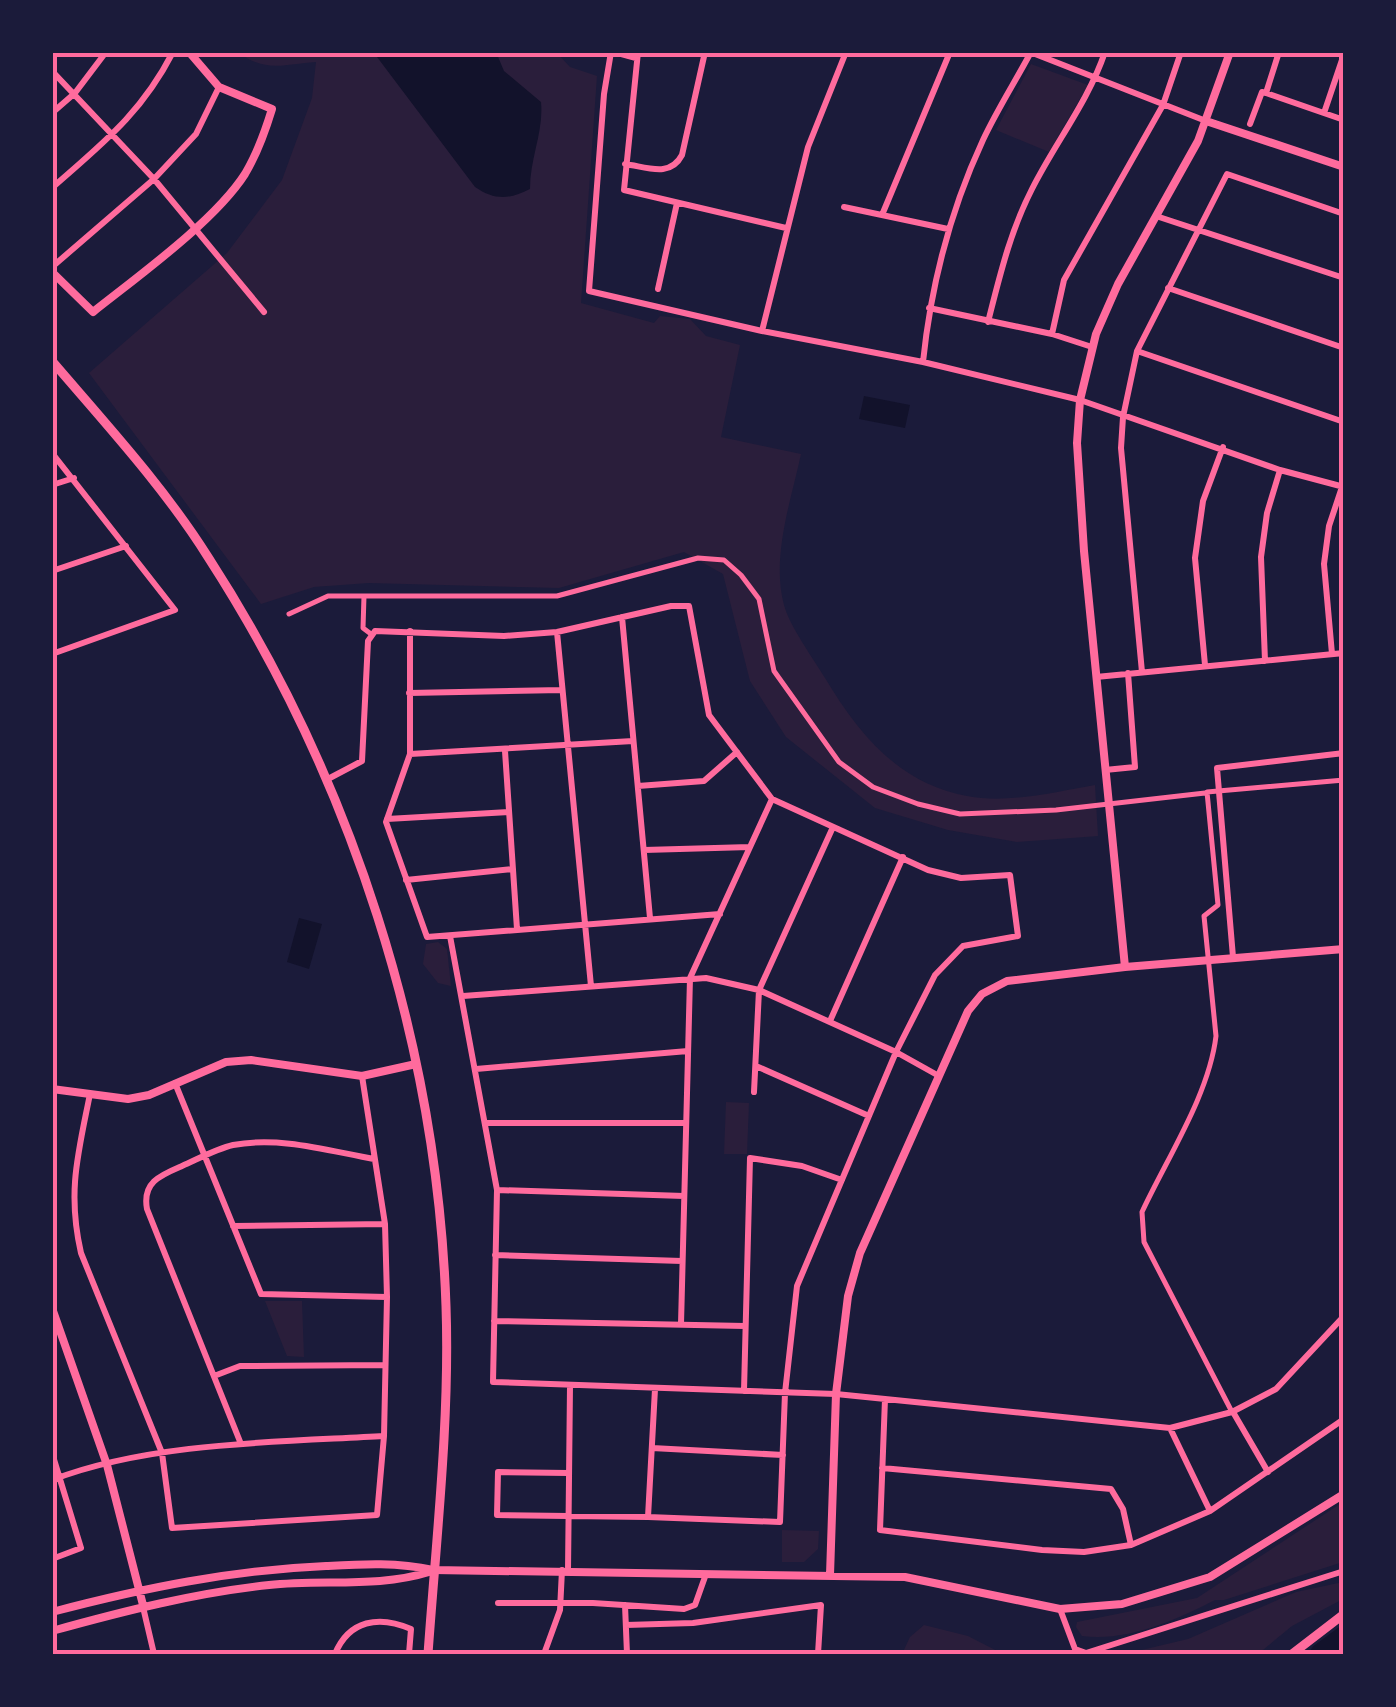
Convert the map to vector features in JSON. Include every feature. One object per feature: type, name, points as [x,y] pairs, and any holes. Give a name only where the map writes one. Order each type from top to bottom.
[{"type":"main road","points":[[52,361],[136,460],[207,554],[261,646],[326,780],[384,932],[416,1064],[436,1191],[446,1306],[446,1376],[428,1654]]},
{"type":"main road","points":[[1294,1653],[1344,1614]]},
{"type":"street","points":[[52,113],[75,93],[106,52]]},
{"type":"street","points":[[52,188],[114,135],[148,98],[173,52]]},
{"type":"street","points":[[189,52],[219,87],[272,109],[262,140],[243,177],[194,230],[93,312],[52,269],[154,179],[196,134],[219,87]]},
{"type":"street","points":[[786,228],[624,190],[637,55],[613,52],[604,94],[589,291],[762,331],[923,362],[1080,400],[1280,470],[1343,486],[1329,526],[1324,564],[1332,654]]},
{"type":"street","points":[[625,164],[668,170],[676,166],[682,155],[705,52]]},
{"type":"street","points":[[762,331],[808,147],[846,52]]},
{"type":"street","points":[[882,215],[950,52]]},
{"type":"street","points":[[923,362],[929,308],[948,229],[983,140],[1030,52],[1163,105],[1344,168]]},
{"type":"street","points":[[988,322],[1008,240],[1033,187],[1096,79],[1105,52]]},
{"type":"street","points":[[1052,334],[1064,280],[1163,105],[1182,52]]},
{"type":"street","points":[[1124,967],[1077,443],[1080,400],[1092,348],[1118,284],[1206,120],[1230,52]]},
{"type":"street","points":[[1266,93],[1279,52]]},
{"type":"street","points":[[1324,113],[1344,54]]},
{"type":"street","points":[[52,72],[154,179],[264,312]]},
{"type":"street","points":[[1250,124],[1262,92],[1344,120]]},
{"type":"street","points":[[1142,672],[1121,448],[1136,351],[1227,174],[1344,214]]},
{"type":"street","points":[[658,288],[677,204]]},
{"type":"street","points":[[844,206],[948,229]]},
{"type":"street","points":[[1156,216],[1344,278]]},
{"type":"street","points":[[1168,288],[1344,348]]},
{"type":"street","points":[[929,308],[1052,334],[1092,348]]},
{"type":"street","points":[[1136,351],[1344,422]]},
{"type":"street","points":[[1204,664],[1195,558],[1203,501],[1223,447]]},
{"type":"street","points":[[52,453],[176,610],[52,654]]},
{"type":"street","points":[[1265,661],[1260,558],[1266,513],[1280,470]]},
{"type":"street","points":[[52,485],[74,478]]},
{"type":"street","points":[[52,572],[126,546]]},
{"type":"street","points":[[289,614],[328,596],[557,596],[698,558],[724,560],[760,598],[774,671],[839,762],[873,787],[918,804],[960,814],[1007,814],[1344,780]]},
{"type":"street","points":[[364,596],[362,628],[370,634]]},
{"type":"street","points":[[370,634],[410,631],[504,636],[557,632],[671,606],[689,606],[709,715],[772,799],[928,870],[961,878],[1010,875],[1018,936],[964,946],[935,976],[896,1052],[797,1286],[785,1392],[780,1522],[497,1515],[498,1472],[568,1473]]},
{"type":"street","points":[[622,617],[650,918]]},
{"type":"street","points":[[410,631],[410,754],[387,818],[427,937],[720,914]]},
{"type":"street","points":[[557,632],[591,986]]},
{"type":"street","points":[[326,780],[362,761],[370,634]]},
{"type":"street","points":[[1096,677],[1344,653]]},
{"type":"street","points":[[1104,770],[1136,768],[1128,674]]},
{"type":"street","points":[[409,692],[562,690]]},
{"type":"street","points":[[410,754],[634,742]]},
{"type":"street","points":[[505,750],[517,929]]},
{"type":"street","points":[[638,786],[704,781],[737,752]]},
{"type":"street","points":[[1233,957],[1217,768],[1344,753]]},
{"type":"street","points":[[1206,792],[1218,905],[1204,916],[1216,1036],[1213,1057],[1178,1142],[1142,1212],[1140,1225],[1144,1242],[1232,1412],[1268,1472]]},
{"type":"street","points":[[682,1324],[690,978],[772,799]]},
{"type":"street","points":[[387,818],[510,812]]},
{"type":"street","points":[[754,1092],[759,990],[833,827]]},
{"type":"street","points":[[644,850],[750,847]]},
{"type":"street","points":[[830,1021],[902,856]]},
{"type":"street","points":[[406,880],[513,869]]},
{"type":"street","points":[[450,936],[496,1190],[493,1382],[836,1394],[1170,1428],[1232,1412],[1276,1389],[1344,1316]]},
{"type":"street","points":[[830,1575],[836,1394],[848,1296],[860,1253],[968,1012],[982,994],[1007,981],[1344,949]]},
{"type":"street","points":[[463,996],[706,978],[759,990],[896,1052],[939,1076]]},
{"type":"street","points":[[476,1069],[688,1051]]},
{"type":"street","points":[[52,1090],[128,1099],[149,1095],[226,1062],[251,1060],[362,1076],[416,1064]]},
{"type":"street","points":[[756,1066],[869,1116]]},
{"type":"street","points":[[90,1094],[72,1183],[73,1218],[81,1253],[162,1453],[172,1528],[376,1515],[384,1436],[385,1224],[362,1076]]},
{"type":"street","points":[[175,1083],[260,1294],[387,1296]]},
{"type":"street","points":[[485,1123],[686,1123]]},
{"type":"street","points":[[241,1444],[145,1196],[149,1185],[160,1176],[232,1145],[276,1142],[374,1159]]},
{"type":"street","points":[[744,1391],[750,1158],[802,1166],[842,1180]]},
{"type":"street","points":[[496,1190],[684,1196]]},
{"type":"street","points":[[233,1226],[385,1224]]},
{"type":"street","points":[[495,1256],[682,1261]]},
{"type":"street","points":[[52,1308],[107,1466],[139,1589],[153,1651],[141,1654]]},
{"type":"street","points":[[494,1320],[745,1326]]},
{"type":"street","points":[[214,1376],[240,1366],[384,1366]]},
{"type":"street","points":[[544,1654],[560,1604],[565,1570],[570,1517],[570,1386]]},
{"type":"street","points":[[648,1517],[655,1389]]},
{"type":"street","points":[[886,1399],[880,1530],[1084,1552],[1131,1545],[1210,1511],[1344,1419]]},
{"type":"street","points":[[1170,1428],[1210,1511]]},
{"type":"street","points":[[56,1479],[162,1453],[384,1436]]},
{"type":"street","points":[[652,1448],[783,1456]]},
{"type":"street","points":[[52,1453],[56,1479],[81,1548],[52,1559]]},
{"type":"street","points":[[882,1468],[1111,1488],[1123,1510],[1131,1545]]},
{"type":"street","points":[[52,1612],[139,1589],[266,1568],[400,1563],[433,1570],[905,1577],[1060,1609],[1122,1604],[1210,1578],[1344,1494]]},
{"type":"street","points":[[52,1631],[142,1605],[271,1584],[405,1579],[433,1570]]},
{"type":"street","points":[[1060,1609],[1076,1649],[1086,1653],[1344,1571]]},
{"type":"street","points":[[498,1603],[689,1608],[702,1590],[706,1574]]},
{"type":"street","points":[[625,1605],[626,1654]]},
{"type":"street","points":[[626,1625],[693,1623],[822,1605],[818,1654]]},
{"type":"street","points":[[335,1654],[349,1629],[365,1622],[398,1623],[411,1629],[409,1654]]},
{"type":"shaded area","points":[[496,52],[504,71],[541,102],[530,189],[508,197],[475,187],[374,53]]},
{"type":"shaded area","points":[[239,53],[557,53],[570,67],[597,76],[581,303],[654,323],[660,316],[690,319],[706,336],[740,345],[721,437],[801,454],[784,529],[781,587],[791,623],[838,698],[883,753],[901,768],[943,790],[999,799],[1095,785],[1098,836],[1017,842],[948,830],[875,808],[786,737],[750,681],[723,574],[684,552],[559,588],[368,583],[314,587],[261,604],[89,373],[227,253],[282,180],[312,98],[316,62],[267,65]]},
{"type":"shaded area","points":[[1031,64],[1088,85],[1049,152],[996,130]]},
{"type":"shaded area","points":[[864,396],[910,405],[905,428],[859,419]]},
{"type":"shaded area","points":[[299,918],[322,924],[309,969],[287,962]]},
{"type":"shaded area","points":[[438,942],[447,949],[451,986],[438,983],[423,964],[426,944]]},
{"type":"shaded area","points":[[726,1102],[749,1103],[747,1154],[724,1154]]},
{"type":"shaded area","points":[[265,1301],[302,1301],[304,1357],[287,1356]]},
{"type":"shaded area","points":[[1343,1502],[1343,1562],[1215,1600],[1134,1633],[1082,1636],[1076,1627],[1077,1622],[1197,1598]]},
{"type":"shaded area","points":[[782,1530],[819,1531],[818,1549],[804,1562],[782,1562]]},
{"type":"shaded area","points":[[1343,1582],[1343,1599],[1292,1626],[1258,1654],[1125,1654],[1188,1639],[1296,1592]]},
{"type":"shaded area","points":[[924,1625],[968,1636],[1003,1654],[902,1654],[910,1637]]},
{"type":"waterway","points":[[1321,1654],[1344,1637]]}]
